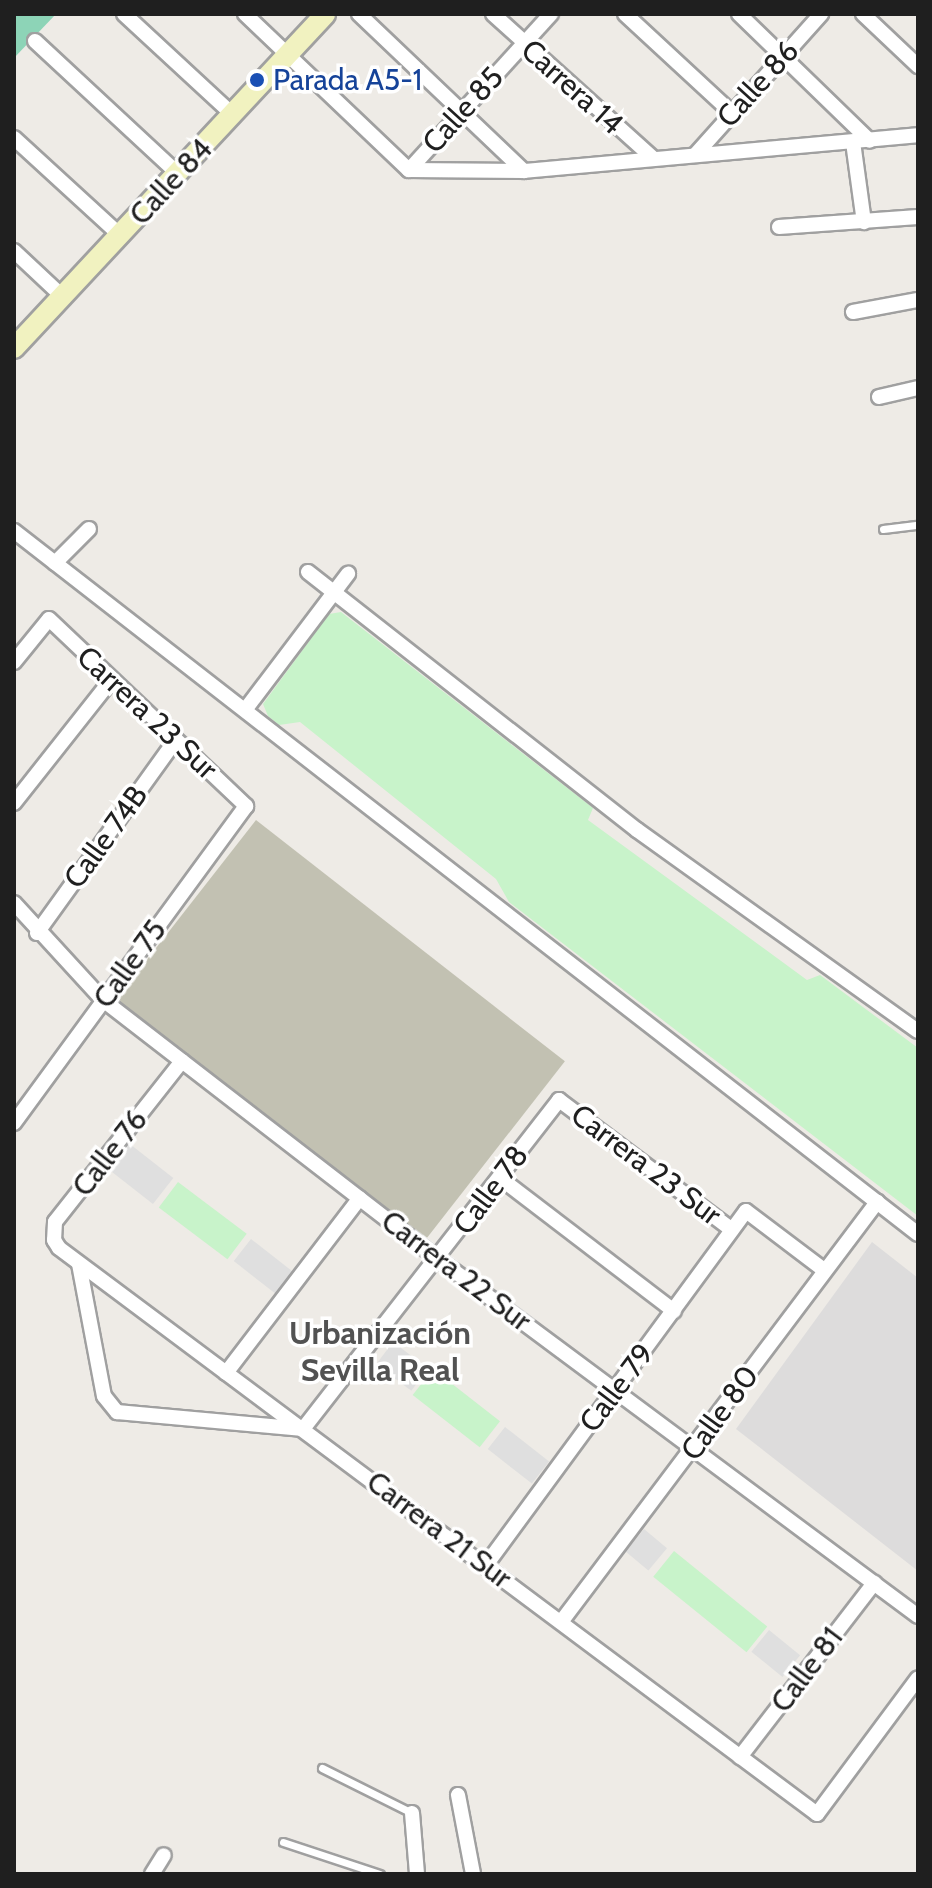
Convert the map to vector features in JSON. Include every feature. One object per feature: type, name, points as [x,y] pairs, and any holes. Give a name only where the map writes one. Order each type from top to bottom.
[{"type":"street","points":[[124,14],[233,115]]},
{"type":"street","points":[[245,14],[409,170],[524,171],[918,135]]},
{"type":"street","name":"Calle 84","points":[[14,348],[325,14]]},
{"type":"street","points":[[359,14],[524,171]]},
{"type":"street","name":"Carrera 14","points":[[493,14],[653,158]]},
{"type":"street","name":"Calle 85","points":[[409,170],[551,14]]},
{"type":"street","points":[[625,14],[732,113]]},
{"type":"street","points":[[739,14],[870,141]]},
{"type":"street","name":"Calle 86","points":[[696,154],[821,14]]},
{"type":"street","points":[[863,14],[918,66]]},
{"type":"street","points":[[35,41],[178,174]]},
{"type":"street","points":[[14,138],[120,235]]},
{"type":"street","points":[[853,142],[864,222]]},
{"type":"street","points":[[779,227],[918,217]]},
{"type":"street","points":[[14,251],[62,296]]},
{"type":"street","points":[[853,312],[918,300]]},
{"type":"street","points":[[879,397],[918,388]]},
{"type":"street","points":[[55,563],[89,529]]},
{"type":"street","points":[[14,531],[918,1234]]},
{"type":"street","points":[[308,572],[637,830],[918,1031]]},
{"type":"street","points":[[245,710],[348,574]]},
{"type":"street","name":"Carrera 23 Sur","points":[[14,662],[49,619],[246,806]]},
{"type":"street","points":[[14,803],[111,680]]},
{"type":"street","name":"Calle 74B","points":[[37,933],[175,741]]},
{"type":"street","name":"Calle 75","points":[[14,1123],[246,806]]},
{"type":"street","name":"Carrera 22 Sur","points":[[14,903],[37,933],[103,1000],[438,1259],[918,1616]]},
{"type":"street","name":"Calle 76","points":[[59,1248],[54,1240],[55,1222],[182,1061]]},
{"type":"street","name":"Carrera 23 Sur","points":[[559,1100],[732,1230]]},
{"type":"street","name":"Calle 78","points":[[303,1429],[559,1100]]},
{"type":"street","points":[[500,1178],[674,1311]]},
{"type":"street","points":[[226,1373],[360,1198]]},
{"type":"street","name":"Calle 80","points":[[561,1622],[696,1448],[877,1202]]},
{"type":"street","name":"Carrera 23 Sur","points":[[746,1211],[824,1270]]},
{"type":"street","name":"Calle 79","points":[[486,1565],[746,1211]]},
{"type":"street","name":"Carrera 21 Sur","points":[[59,1248],[817,1814],[918,1678]]},
{"type":"street","points":[[79,1264],[104,1396],[117,1412],[134,1416],[303,1429]]},
{"type":"street","name":"Calle 81","points":[[740,1757],[874,1583]]},
{"type":"street","points":[[458,1795],[473,1874]]},
{"type":"street","points":[[412,1813],[417,1874]]},
{"type":"street","points":[[152,1874],[164,1855]]},
{"type":"lane","points":[[883,529],[918,525]]},
{"type":"lane","points":[[322,1768],[412,1813]]},
{"type":"lane","points":[[283,1842],[380,1874]]},
{"type":"shaded area","points":[[256,820],[565,1061],[425,1241],[116,1000]]},
{"type":"shaded area","points":[[126,1141],[173,1178],[153,1204],[106,1167]]},
{"type":"shaded area","points":[[251,1239],[295,1273],[278,1296],[234,1261]]},
{"type":"shaded area","points":[[872,1242],[918,1278],[918,1571],[736,1429]]},
{"type":"shaded area","points":[[393,1342],[428,1368],[411,1391],[376,1364]]},
{"type":"shaded area","points":[[505,1427],[549,1461],[532,1484],[488,1449]]},
{"type":"shaded area","points":[[644,1529],[667,1548],[648,1570],[625,1551]]},
{"type":"shaded area","points":[[769,1630],[800,1655],[782,1677],[751,1652]]},
{"type":"green space","points":[[14,14],[56,14],[14,58]]},
{"type":"green space","points":[[341,612],[593,808],[588,820],[807,980],[820,975],[918,1048],[918,1216],[509,902],[496,879],[300,722],[279,725],[268,716],[263,704],[329,614]]},
{"type":"green space","points":[[178,1182],[247,1234],[227,1259],[159,1208]]},
{"type":"green space","points":[[433,1369],[500,1421],[480,1447],[413,1395]]},
{"type":"green space","points":[[674,1551],[767,1627],[746,1652],[653,1577]]},
{"type":"place","name":"Parada A5-1","points":[[257,80]]},
{"type":"district","name":"Urbanización Sevilla Real","points":[[380,1352]]}]
